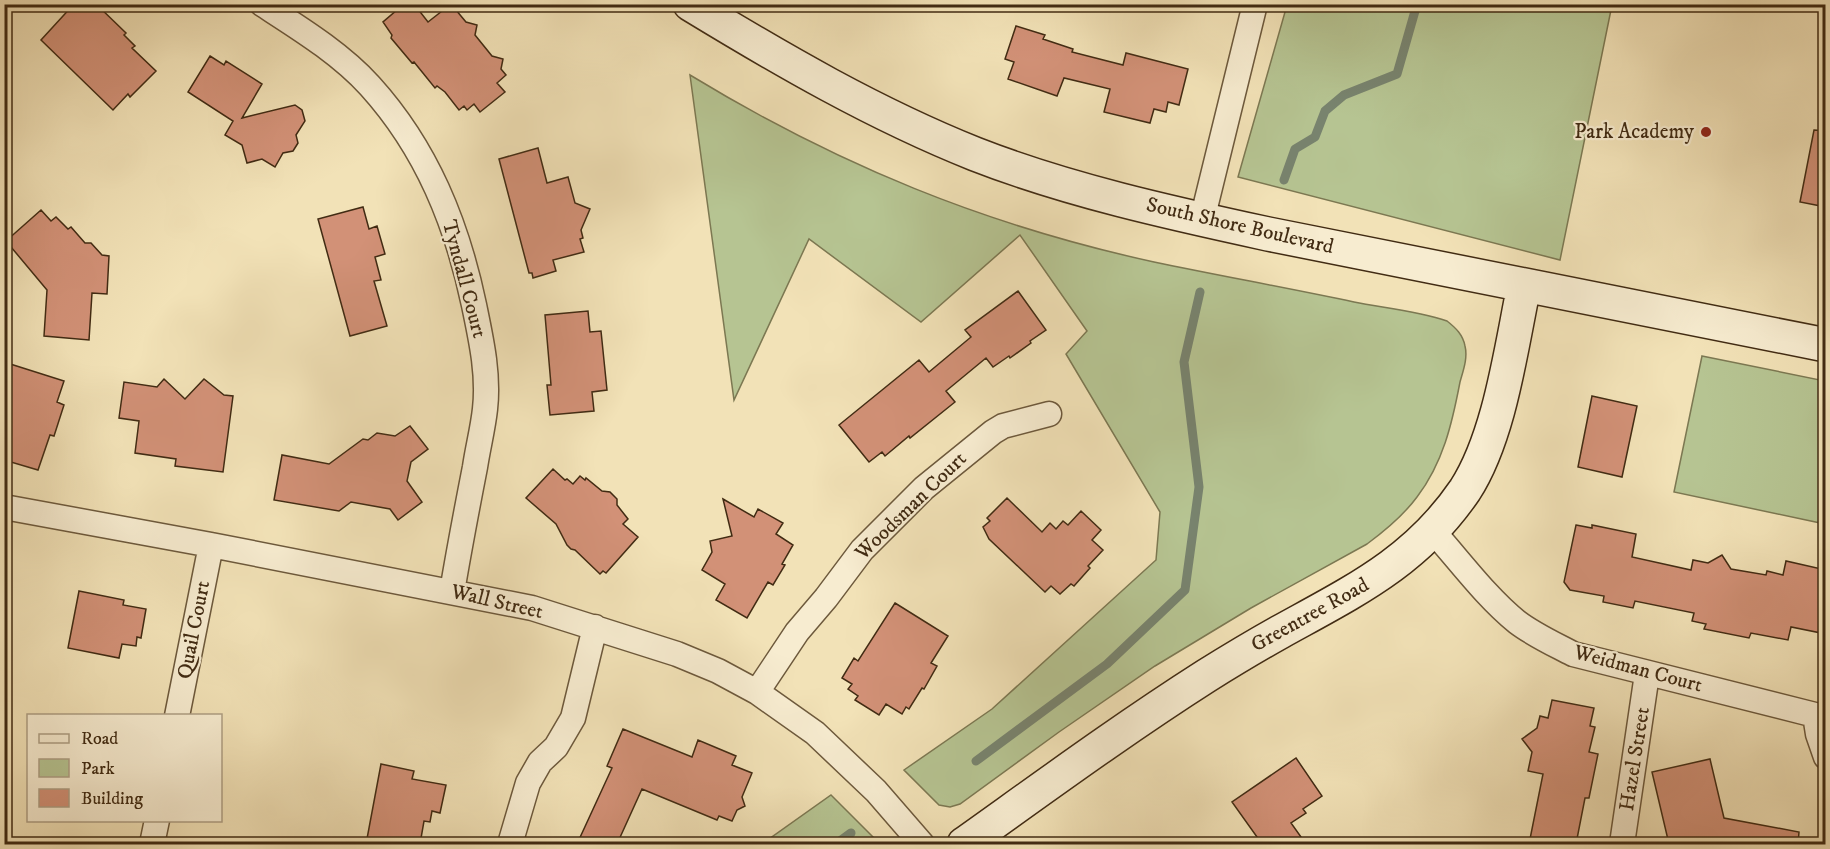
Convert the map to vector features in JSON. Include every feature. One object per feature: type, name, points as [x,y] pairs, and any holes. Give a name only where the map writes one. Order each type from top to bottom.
[{"type":"main road","name":"South Shore Boulevard","points":[[690,4],[839,91],[956,146],[1008,166],[1202,220],[1826,345]]},
{"type":"main road","name":"Greentree Road","points":[[964,844],[1167,701],[1243,653],[1377,578],[1404,558],[1432,530],[1474,475],[1499,406],[1524,286]]},
{"type":"street","name":"Tyndall Court","points":[[262,4],[341,60],[370,86],[400,124],[426,164],[446,208],[465,263],[484,357],[486,407],[452,592]]},
{"type":"street","points":[[1202,220],[1255,4]]},
{"type":"street","name":"Woodsman Court","points":[[757,692],[797,632],[862,550],[924,488],[1003,426],[1049,414]]},
{"type":"street","name":"Wall Street","points":[[4,507],[532,608],[677,654],[718,671],[757,692],[815,733],[876,791],[922,844]]},
{"type":"street","name":"Weidman Court","points":[[1432,530],[1499,606],[1517,622],[1541,638],[1573,654],[1647,674],[1820,711],[1818,734],[1826,757]]},
{"type":"street","name":"Quail Court","points":[[177,714],[211,545]]},
{"type":"street","points":[[510,844],[528,783],[540,762],[556,747],[573,718],[595,627]]},
{"type":"street","name":"Hazel Street","points":[[1622,844],[1647,674]]},
{"type":"street","points":[[152,844],[157,822]]},
{"type":"green space","points":[[1287,5],[1612,5],[1560,260],[1238,177]]},
{"type":"green space","points":[[690,75],[801,137],[857,164],[972,210],[1031,230],[1154,262],[1413,312],[1447,321],[1463,338],[1466,360],[1450,428],[1434,471],[1406,510],[1367,544],[1251,608],[1155,666],[960,804],[950,807],[939,805],[904,770],[992,709],[1156,560],[1160,512],[1066,354],[1087,331],[1020,235],[921,322],[809,239],[734,400]]},
{"type":"green space","points":[[1702,356],[1825,381],[1825,524],[1674,492]]},
{"type":"green space","points":[[831,795],[879,844],[762,844]]},
{"type":"building","points":[[74,4],[96,4],[126,33],[124,35],[135,46],[132,48],[156,71],[113,110],[41,40]]},
{"type":"building","points":[[404,4],[414,4],[428,22],[451,4],[466,22],[477,25],[475,35],[492,56],[503,59],[501,69],[506,75],[497,83],[505,92],[480,112],[474,104],[467,110],[464,106],[459,110],[445,92],[437,86],[435,88],[391,38],[392,35],[383,22]]},
{"type":"building","points":[[1016,26],[1045,35],[1043,39],[1073,49],[1072,52],[1123,65],[1126,53],[1188,69],[1179,105],[1168,102],[1166,112],[1154,109],[1150,123],[1104,112],[1110,89],[1064,78],[1057,96],[1008,79],[1014,62],[1005,59]]},
{"type":"building","points":[[210,56],[224,65],[226,61],[262,84],[242,118],[295,105],[302,110],[305,121],[296,135],[298,143],[293,151],[283,153],[275,167],[262,159],[247,163],[242,145],[225,135],[233,121],[188,92]]},
{"type":"building","points":[[1814,130],[1826,131],[1826,207],[1800,202]]},
{"type":"building","points":[[538,148],[547,183],[568,177],[575,203],[590,209],[581,230],[583,238],[580,239],[584,252],[553,260],[556,271],[533,278],[532,273],[529,273],[499,159]]},
{"type":"building","points":[[363,207],[369,229],[377,226],[385,254],[375,257],[381,280],[374,281],[387,326],[350,336],[318,219]]},
{"type":"building","points":[[41,210],[51,221],[56,217],[68,229],[71,227],[85,243],[91,243],[102,255],[109,256],[107,294],[92,293],[89,340],[44,336],[47,290],[6,241]]},
{"type":"building","points":[[1018,291],[1046,330],[1010,358],[1009,356],[993,367],[986,358],[946,391],[955,402],[885,456],[882,452],[869,462],[839,425],[919,360],[929,372],[971,337],[965,330]]},
{"type":"building","points":[[588,311],[590,332],[601,331],[607,390],[592,392],[594,411],[550,415],[547,385],[551,385],[545,315]]},
{"type":"building","points":[[4,362],[64,381],[57,402],[64,405],[54,436],[50,435],[38,470],[4,460]]},
{"type":"building","points":[[164,379],[185,399],[204,379],[224,395],[233,396],[223,472],[175,466],[176,459],[135,453],[139,421],[119,418],[124,382],[157,387]]},
{"type":"building","points":[[1592,396],[1637,406],[1622,477],[1578,467]]},
{"type":"building","points":[[410,426],[428,449],[411,462],[407,481],[422,502],[398,520],[390,509],[351,502],[339,511],[274,500],[282,455],[329,464],[363,439],[368,440],[377,433],[395,436]]},
{"type":"building","points":[[553,469],[573,484],[580,476],[602,491],[610,492],[617,499],[617,505],[628,519],[623,524],[638,537],[606,573],[603,571],[600,574],[575,550],[571,549],[556,524],[526,498]]},
{"type":"building","points":[[1007,498],[1042,532],[1050,523],[1056,529],[1063,521],[1068,525],[1081,511],[1101,530],[1092,540],[1103,550],[1074,586],[1071,584],[1060,594],[1051,586],[1045,592],[989,539],[983,527],[990,521],[987,518]]},
{"type":"building","points":[[723,499],[754,517],[758,509],[783,523],[776,534],[793,545],[773,585],[768,582],[747,618],[716,600],[725,584],[702,570],[712,552],[710,541],[732,536]]},
{"type":"building","points":[[1576,525],[1592,528],[1592,525],[1636,534],[1632,557],[1691,570],[1693,560],[1708,563],[1722,555],[1731,569],[1766,575],[1767,571],[1783,575],[1786,561],[1826,570],[1826,634],[1791,627],[1788,640],[1751,633],[1749,638],[1704,629],[1706,624],[1692,621],[1694,613],[1635,601],[1633,608],[1603,602],[1604,596],[1570,590],[1564,582]]},
{"type":"building","points":[[79,591],[124,600],[123,605],[146,609],[141,638],[137,637],[136,646],[122,644],[119,658],[68,648]]},
{"type":"building","points":[[895,603],[948,636],[931,663],[937,666],[909,709],[906,707],[902,714],[886,704],[879,715],[855,700],[858,696],[848,689],[852,684],[842,678],[854,658],[858,661]]},
{"type":"building","points":[[1552,700],[1594,708],[1590,726],[1595,727],[1589,752],[1598,754],[1589,798],[1585,798],[1576,844],[1529,844],[1543,774],[1528,771],[1532,752],[1522,739],[1537,728],[1540,716],[1548,718]]},
{"type":"building","points":[[623,729],[692,757],[698,740],[736,756],[732,765],[752,773],[742,797],[745,806],[737,810],[732,821],[719,816],[717,820],[642,789],[617,844],[577,844],[612,768],[607,766]]},
{"type":"building","points":[[1296,758],[1322,796],[1303,809],[1306,813],[1291,823],[1306,844],[1262,844],[1232,802]]},
{"type":"building","points":[[1710,759],[1724,818],[1799,832],[1798,844],[1669,844],[1652,772]]},
{"type":"building","points":[[381,764],[414,771],[412,779],[446,785],[440,813],[432,811],[430,822],[424,821],[420,844],[366,844]]},
{"type":"waterway","points":[[1284,180],[1295,149],[1315,137],[1325,111],[1344,95],[1397,74],[1417,4]]},
{"type":"waterway","points":[[976,761],[1107,664],[1185,590],[1199,487],[1184,362],[1200,292]]},
{"type":"waterway","points":[[836,844],[851,833]]},
{"type":"place","name":"Park Academy","points":[[1706,132]]}]
